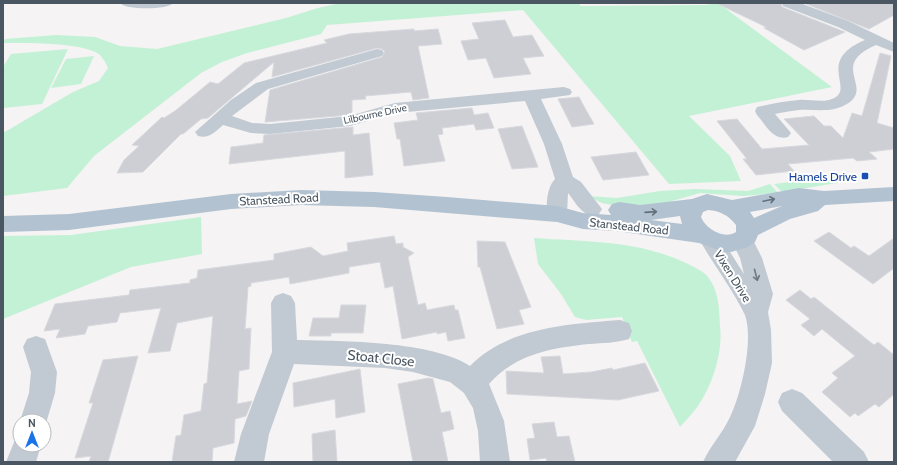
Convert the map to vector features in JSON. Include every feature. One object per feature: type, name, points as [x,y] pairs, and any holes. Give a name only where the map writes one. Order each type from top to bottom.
[{"type":"main road","points":[[731,208],[799,195],[824,198],[894,194]]},
{"type":"main road","name":"Stanstead Road","points":[[3,224],[35,225],[208,204],[312,197],[357,198],[557,214],[583,221],[616,223],[706,237]]},
{"type":"main road","points":[[745,235],[744,218],[731,208],[723,204],[706,202],[694,207],[690,217],[696,229],[706,237],[728,243],[745,235],[784,213],[810,206],[824,198]]},
{"type":"main road","name":"Stanstead Road","points":[[557,214],[580,208],[640,213],[694,207]]},
{"type":"street","points":[[126,3],[167,3]]},
{"type":"street","points":[[788,3],[878,39],[894,48]]},
{"type":"street","points":[[782,133],[763,111],[798,105],[825,105],[842,101],[850,94],[844,68],[847,57],[852,51],[864,44],[878,39]]},
{"type":"street","points":[[204,132],[262,86],[377,53]]},
{"type":"street","name":"Lilbourne Drive","points":[[220,118],[251,128],[270,129],[350,121],[395,108],[564,92]]},
{"type":"street","points":[[531,96],[553,144],[565,182],[574,187],[592,209]]},
{"type":"street","points":[[557,214],[559,187],[565,182]]},
{"type":"street","name":"Vixen Drive","points":[[745,235],[761,294],[756,312]]},
{"type":"street","name":"Vixen Drive","points":[[706,237],[756,312],[759,330],[759,363],[752,394],[741,426],[718,462]]},
{"type":"street","points":[[249,462],[254,434],[285,352],[283,303]]},
{"type":"street","points":[[472,383],[492,363],[516,349],[544,341],[579,334],[620,331]]},
{"type":"street","points":[[36,347],[44,372],[42,393],[36,413]]},
{"type":"street","name":"Stoat Close","points":[[285,352],[357,354],[435,363],[455,371],[472,383],[483,398],[492,424],[495,462]]},
{"type":"street","points":[[792,402],[854,462]]},
{"type":"green space","points":[[341,3],[578,3],[581,6],[706,5],[718,3],[832,87],[689,116],[730,156],[741,181],[669,184],[523,10],[327,25],[321,34],[247,53],[222,62],[201,73],[94,156],[67,188],[3,196],[3,133],[73,92],[99,81],[108,68],[100,55],[92,51],[68,45],[3,43],[5,39],[56,35],[95,37],[120,46],[157,49],[286,18],[318,8]]},
{"type":"green space","points":[[68,49],[42,104],[3,108],[3,67],[11,54]]},
{"type":"green space","points":[[94,56],[81,84],[51,88],[66,59]]},
{"type":"green space","points":[[844,175],[849,181],[782,192],[774,184]]},
{"type":"green space","points":[[770,184],[778,193],[743,196],[700,193],[658,205],[617,206],[602,203],[587,196],[617,198],[660,191],[696,189],[748,191]]},
{"type":"green space","points":[[201,217],[202,254],[131,267],[3,319],[3,236],[71,235]]},
{"type":"green space","points":[[534,238],[593,242],[631,246],[651,250],[688,264],[701,271],[712,282],[719,306],[721,336],[716,368],[708,388],[696,409],[680,427],[637,341],[632,342],[622,317],[586,320],[575,317],[561,294],[538,264]]},
{"type":"building","points":[[716,3],[781,3],[782,7],[845,32],[804,50],[764,28],[766,27]]},
{"type":"building","points":[[804,3],[894,3],[894,15],[869,29]]},
{"type":"building","points":[[505,20],[513,37],[532,35],[544,56],[523,58],[531,74],[494,78],[486,58],[468,60],[461,41],[479,39],[472,23]]},
{"type":"building","points":[[414,29],[414,31],[438,29],[442,44],[418,46],[429,98],[413,100],[411,92],[365,96],[366,99],[352,100],[352,114],[349,115],[265,122],[270,90],[382,57],[385,52],[382,49],[377,48],[272,77],[274,62],[208,118],[201,119],[181,134],[143,172],[117,173],[124,160],[139,146],[132,145],[162,117],[164,118],[175,111],[210,82],[218,84],[244,63],[327,43],[324,40],[349,34]]},
{"type":"building","points":[[880,53],[891,56],[877,123],[894,128],[894,149],[869,152],[877,159],[857,161],[853,158],[788,164],[794,171],[756,175],[743,159],[747,159],[717,121],[737,119],[762,149],[809,145],[784,119],[814,116],[824,126],[831,126],[843,138],[852,113],[862,116]]},
{"type":"building","points":[[579,97],[594,124],[572,127],[558,99]]},
{"type":"building","points":[[472,108],[474,115],[488,113],[494,128],[476,130],[474,124],[442,128],[443,134],[438,135],[445,161],[404,166],[400,139],[397,139],[394,123],[418,120],[416,113]]},
{"type":"building","points":[[522,126],[538,167],[512,169],[498,129]]},
{"type":"building","points":[[353,127],[353,135],[369,133],[373,175],[345,178],[345,151],[229,164],[231,147],[263,143],[264,135]]},
{"type":"building","points":[[636,152],[649,175],[603,180],[591,157]]},
{"type":"building","points":[[829,232],[851,248],[854,246],[869,256],[894,238],[894,268],[873,284],[814,241]]},
{"type":"building","points":[[394,236],[396,244],[403,243],[403,247],[414,253],[408,257],[418,305],[425,303],[427,310],[454,305],[455,310],[458,310],[465,338],[448,341],[446,332],[437,334],[437,332],[402,339],[393,286],[385,288],[380,262],[349,267],[349,273],[290,284],[289,277],[251,283],[251,286],[248,287],[245,329],[251,328],[249,369],[239,371],[237,404],[252,401],[246,416],[235,419],[234,443],[213,448],[212,462],[172,462],[176,436],[181,435],[184,415],[201,411],[204,384],[207,383],[213,316],[177,323],[170,351],[148,353],[161,308],[120,313],[117,322],[88,326],[85,334],[56,338],[60,329],[44,331],[55,304],[129,295],[130,290],[190,283],[190,280],[197,278],[198,270],[274,260],[274,254],[311,247],[323,256],[348,251],[347,243]]},
{"type":"building","points":[[477,241],[505,242],[531,307],[519,310],[524,324],[497,329],[480,267],[478,267]]},
{"type":"building","points":[[800,290],[811,299],[814,297],[874,345],[878,342],[894,355],[894,394],[879,407],[875,404],[858,416],[855,413],[850,417],[822,392],[838,378],[832,373],[855,356],[822,329],[814,336],[801,325],[810,319],[786,300]]},
{"type":"building","points":[[341,305],[366,305],[363,333],[331,333],[331,336],[309,336],[313,318],[339,318]]},
{"type":"building","points":[[138,356],[108,462],[89,462],[91,456],[75,458],[93,403],[89,403],[103,360]]},
{"type":"building","points":[[560,356],[563,374],[591,372],[612,368],[613,370],[645,363],[659,391],[618,400],[507,394],[506,371],[544,373],[541,357]]},
{"type":"building","points":[[360,369],[365,412],[336,418],[335,399],[294,407],[293,383]]},
{"type":"building","points":[[428,378],[433,379],[441,413],[450,411],[454,429],[442,432],[448,462],[413,462],[398,384]]},
{"type":"building","points":[[554,422],[557,437],[569,436],[575,462],[547,462],[546,458],[530,460],[527,439],[535,438],[532,424]]},
{"type":"building","points":[[335,430],[337,462],[313,462],[312,434]]},
{"type":"place","name":"Hamels Drive","points":[[865,176]]}]
